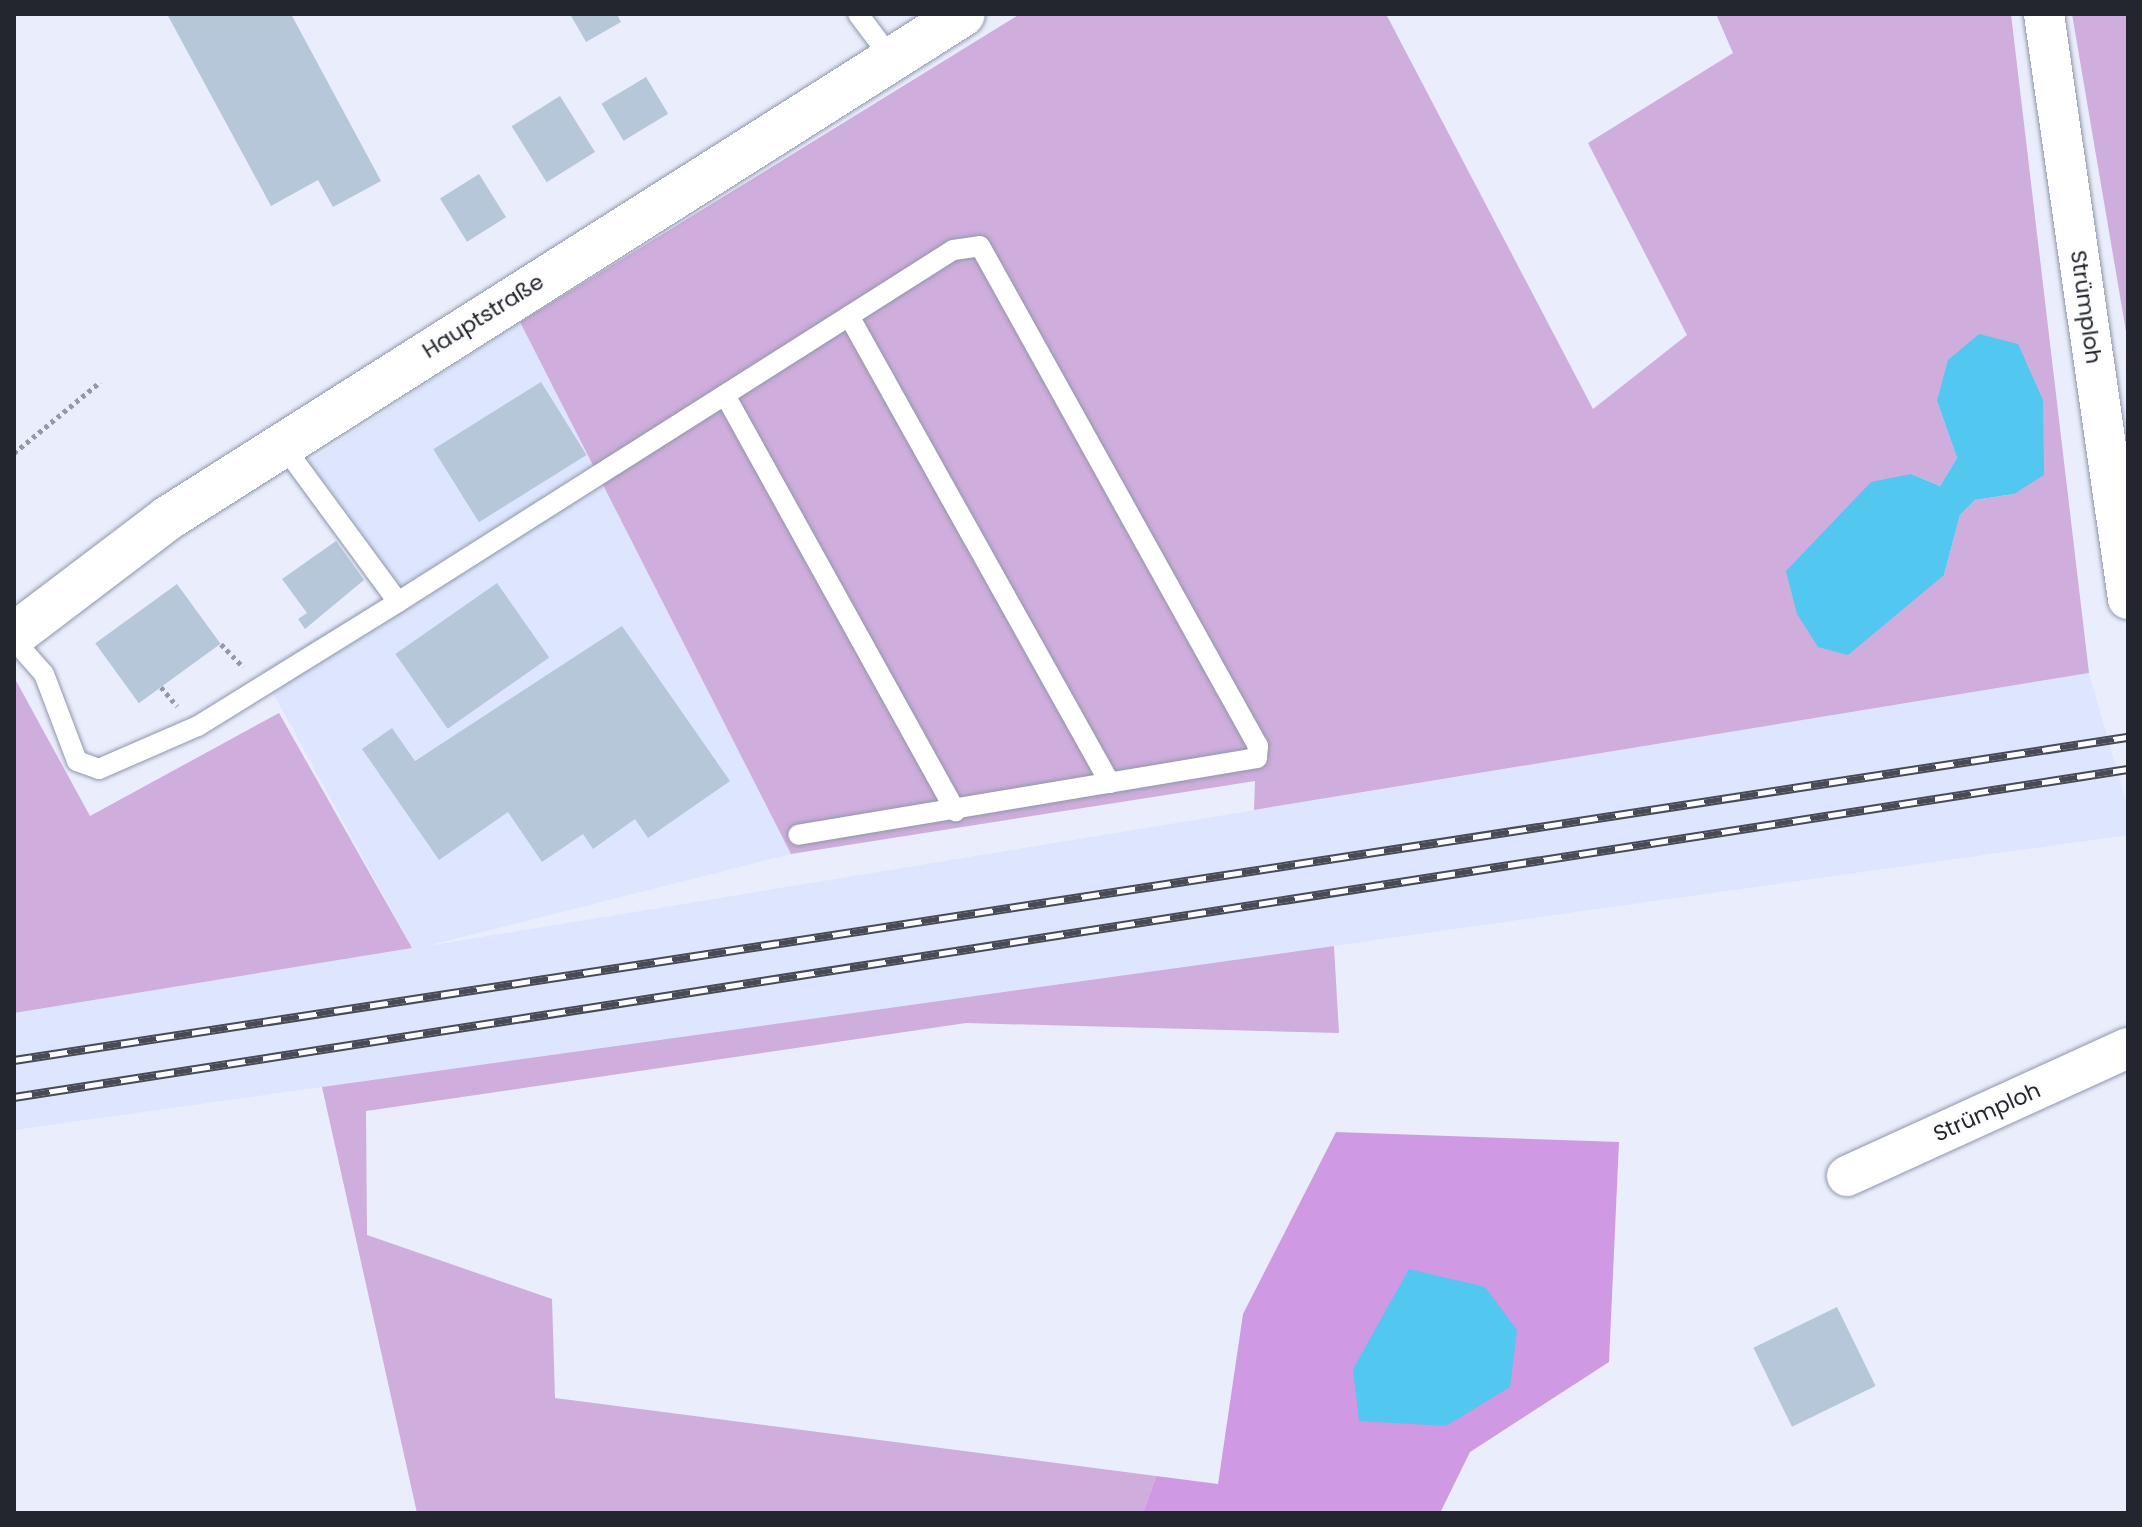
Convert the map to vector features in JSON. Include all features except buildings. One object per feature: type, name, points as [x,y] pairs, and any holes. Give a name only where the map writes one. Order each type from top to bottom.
[{"type":"main road","name":"Hauptstraße","points":[[14,637],[282,444],[963,14]]},
{"type":"street","name":"Strümploh","points":[[2044,14],[2128,599]]},
{"type":"street","name":"Strümploh","points":[[1847,1176],[2128,1048]]},
{"type":"lane","points":[[858,14],[891,58]]},
{"type":"lane","points":[[14,637],[44,674],[77,761],[99,769],[198,726],[953,250],[980,246],[1258,746],[1257,758],[956,811],[798,835]]},
{"type":"lane","points":[[849,316],[1110,783]]},
{"type":"lane","points":[[725,395],[956,811]]},
{"type":"lane","points":[[282,444],[398,602]]},
{"type":"path","points":[[14,453],[100,382]]},
{"type":"shaded area","points":[[1020,14],[1386,14],[1593,409],[1687,335],[1588,143],[1733,53],[1716,14],[2011,14],[2089,673],[1254,810],[1255,781],[791,854],[520,322]],"holes":[[[1937,401],[2014,494],[1975,500],[1960,515],[1944,575],[1911,474],[1940,486],[1957,458]]]},
{"type":"shaded area","points":[[2072,14],[2128,14],[2128,343]]},
{"type":"shaded area","points":[[520,322],[791,854],[427,946],[2089,673],[2128,809],[2128,835],[14,1130],[14,1013],[412,948],[261,671],[381,598],[290,474]]},
{"type":"shaded area","points":[[14,677],[90,816],[279,713],[412,948],[14,1013]]},
{"type":"shaded area","points":[[1334,946],[1339,1033],[966,1023],[366,1111],[367,1235],[552,1299],[555,1398],[1156,1476],[1143,1513],[417,1513],[322,1087]]},
{"type":"shaded area","points":[[1336,1132],[1619,1142],[1609,1362],[1470,1452],[1440,1513],[1143,1513],[1156,1476],[1218,1484],[1243,1314]]},
{"type":"water","points":[[1979,334],[2018,344],[2043,400],[2044,475],[2014,494],[1975,500],[1960,515],[1944,575],[1848,655],[1818,647],[1797,614],[1786,571],[1871,482],[1911,474],[1940,486],[1957,458],[1937,401],[1948,360]]},
{"type":"water","points":[[1409,1269],[1485,1287],[1517,1330],[1510,1387],[1446,1426],[1359,1421],[1353,1369]]},
{"type":"railway","points":[[14,1060],[2128,737]]},
{"type":"railway","points":[[14,1097],[2128,769]]}]
